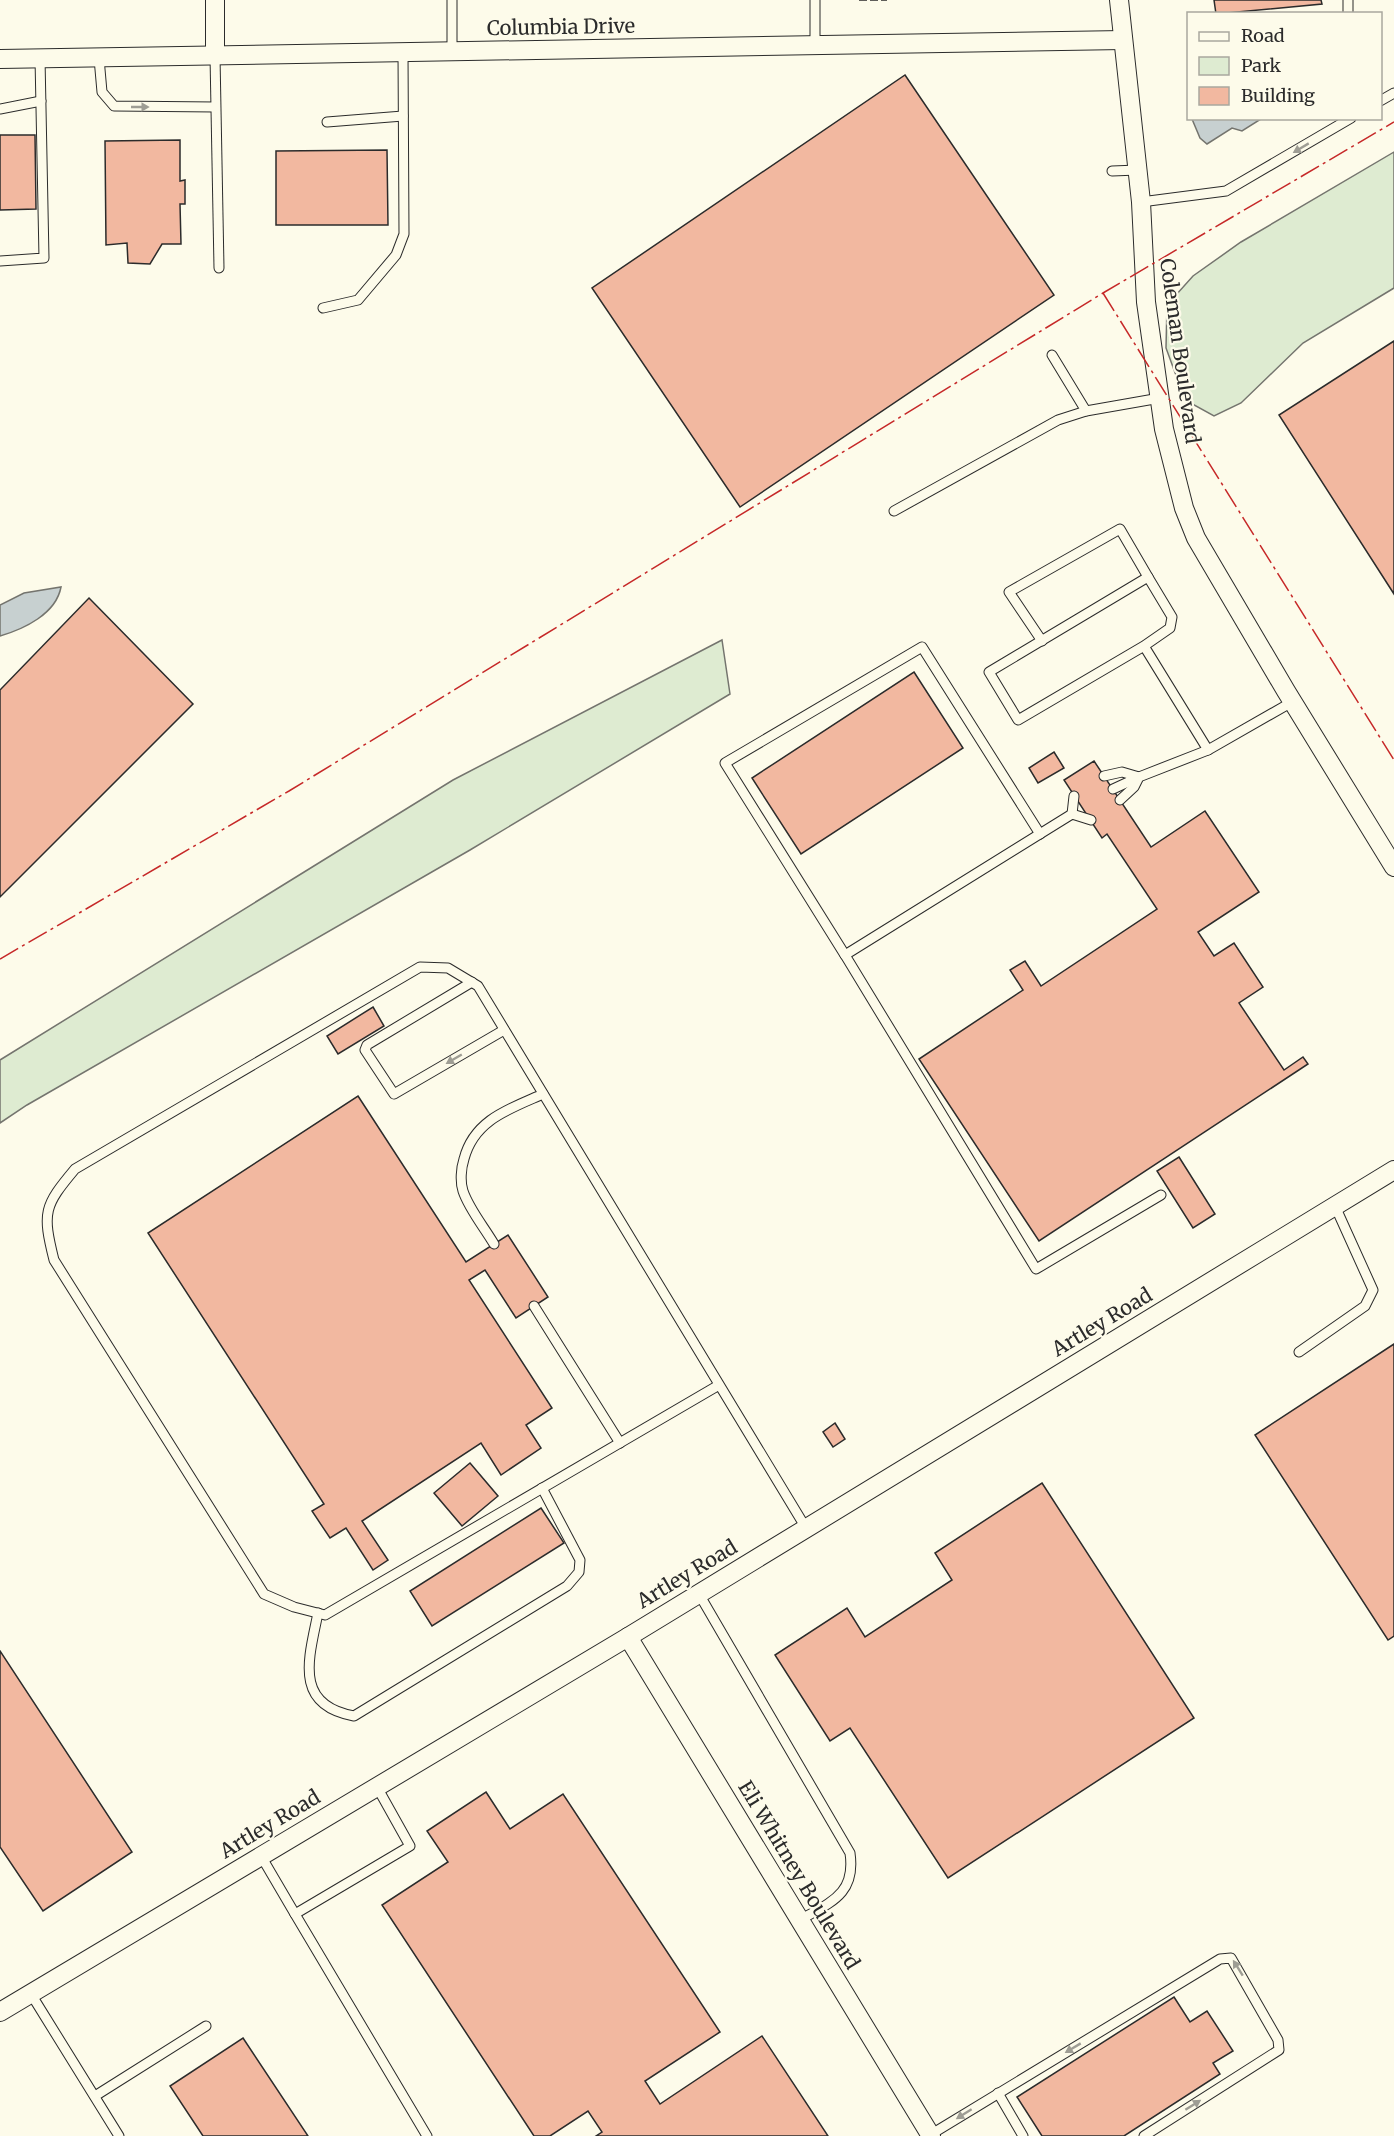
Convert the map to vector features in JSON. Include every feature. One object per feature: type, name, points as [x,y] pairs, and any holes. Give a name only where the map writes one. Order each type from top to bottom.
[{"type":"street","points":[[215,0],[215,56]]},
{"type":"street","name":"Coleman Boulevard","points":[[1119,0],[1141,201],[1146,302],[1164,429],[1184,508],[1196,538],[1292,702],[1394,867]]},
{"type":"street","name":"Columbia Drive","points":[[0,59],[1124,40]]},
{"type":"street","name":"Artley Road","points":[[0,2012],[628,1637],[1394,1170]]},
{"type":"street","name":"Eli Whitney Boulevard","points":[[628,1637],[931,2136]]},
{"type":"lane","points":[[452,0],[452,52]]},
{"type":"lane","points":[[815,0],[816,46]]},
{"type":"lane","points":[[323,308],[358,300],[396,255],[404,234],[403,53]]},
{"type":"lane","points":[[215,56],[214,107],[219,268]]},
{"type":"lane","points":[[0,261],[44,258],[40,58]]},
{"type":"lane","points":[[99,58],[102,92],[114,106],[214,107]]},
{"type":"lane","points":[[0,109],[41,101]]},
{"type":"lane","points":[[327,122],[403,116]]},
{"type":"lane","points":[[1141,201],[1226,190],[1349,120]]},
{"type":"lane","points":[[1112,171],[1138,170]]},
{"type":"lane","points":[[1052,355],[1086,411]]},
{"type":"lane","points":[[894,511],[1058,420],[1086,411],[1160,398]]},
{"type":"lane","points":[[1042,641],[1009,592],[1120,530],[1148,576],[1172,617],[1170,628],[1144,646],[1018,720],[988,672],[1042,641],[1148,576]]},
{"type":"lane","points":[[1144,646],[1208,750]]},
{"type":"lane","points":[[1040,834],[921,647],[725,763],[1036,1269],[1161,1195]]},
{"type":"lane","points":[[1113,789],[1208,750],[1292,702]]},
{"type":"lane","points":[[1104,776],[1122,772],[1138,777]]},
{"type":"lane","points":[[1120,800],[1134,787],[1138,777]]},
{"type":"lane","points":[[1072,814],[1074,796]]},
{"type":"lane","points":[[845,955],[1082,807]]},
{"type":"lane","points":[[1072,814],[1090,820]]},
{"type":"lane","points":[[719,1385],[325,1615],[294,1607],[264,1594],[54,1260],[47,1218],[51,1198],[75,1169],[420,967],[448,968],[478,986],[806,1528]]},
{"type":"lane","points":[[472,982],[367,1045],[364,1050],[394,1094],[504,1030]]},
{"type":"lane","points":[[494,1244],[463,1191],[461,1168],[467,1146],[477,1131],[496,1114],[543,1094]]},
{"type":"lane","points":[[1299,1352],[1365,1306],[1373,1290],[1335,1206]]},
{"type":"lane","points":[[534,1306],[620,1443]]},
{"type":"lane","points":[[318,1613],[308,1662],[311,1689],[323,1704],[341,1713],[354,1716],[567,1586],[579,1572],[580,1560],[542,1488]]},
{"type":"lane","points":[[699,1594],[850,1853],[853,1871],[849,1885],[836,1899],[800,1920]]},
{"type":"lane","points":[[295,1914],[410,1846],[377,1787]]},
{"type":"lane","points":[[261,1856],[427,2136]]},
{"type":"lane","points":[[931,2136],[1220,1959],[1231,1958],[1278,2040],[1279,2050],[1144,2136]]},
{"type":"lane","points":[[31,1994],[119,2136]]},
{"type":"lane","points":[[94,2096],[206,2026]]},
{"type":"lane","points":[[998,2093],[1023,2136]]},
{"type":"green space","points":[[1394,152],[1394,288],[1303,343],[1241,403],[1214,416],[1185,400],[1166,348],[1167,305],[1193,276],[1241,242]]},
{"type":"green space","points":[[722,640],[730,694],[470,850],[27,1105],[0,1123],[0,1060],[453,780]]},
{"type":"shaded area","points":[[1192,120],[1259,120],[1242,131],[1232,128],[1207,144],[1200,138]]},
{"type":"shaded area","points":[[61,587],[58,597],[46,613],[29,625],[0,636],[0,605],[24,593]]},
{"type":"building","points":[[1214,0],[1321,0],[1322,4],[1237,12],[1216,12]]},
{"type":"building","points":[[905,75],[1054,295],[740,507],[592,288]]},
{"type":"building","points":[[0,135],[35,135],[36,209],[0,210]]},
{"type":"building","points":[[180,140],[180,181],[185,180],[185,204],[180,204],[181,244],[162,244],[150,264],[128,263],[127,243],[106,245],[105,141]]},
{"type":"building","points":[[387,150],[388,225],[276,225],[276,151]]},
{"type":"building","points":[[1394,341],[1394,594],[1279,415]]},
{"type":"building","points":[[89,598],[193,704],[0,897],[0,690]]},
{"type":"building","points":[[914,672],[963,748],[801,854],[752,778]]},
{"type":"building","points":[[1054,752],[1064,768],[1038,783],[1029,768]]},
{"type":"building","points":[[1094,761],[1151,847],[1205,811],[1259,892],[1198,932],[1214,956],[1234,943],[1263,987],[1239,1003],[1284,1070],[1303,1057],[1308,1064],[1039,1241],[919,1059],[1023,990],[1010,970],[1025,961],[1041,986],[1157,909],[1107,834],[1102,838],[1064,780]]},
{"type":"building","points":[[373,1007],[384,1026],[338,1054],[327,1036]]},
{"type":"building","points":[[358,1096],[466,1262],[508,1235],[548,1297],[516,1318],[485,1270],[469,1280],[552,1408],[526,1425],[541,1448],[501,1475],[481,1443],[362,1521],[388,1560],[373,1570],[346,1528],[330,1538],[312,1511],[324,1504],[148,1233]]},
{"type":"building","points":[[1179,1157],[1215,1214],[1193,1228],[1157,1171]]},
{"type":"building","points":[[1394,1344],[1394,1636],[1388,1640],[1255,1435]]},
{"type":"building","points":[[835,1423],[845,1439],[833,1447],[823,1432]]},
{"type":"building","points":[[470,1463],[498,1496],[462,1526],[434,1493]]},
{"type":"building","points":[[1042,1483],[1194,1718],[948,1878],[850,1728],[830,1741],[775,1655],[847,1608],[865,1637],[952,1580],[935,1553]]},
{"type":"building","points":[[541,1508],[564,1543],[432,1626],[410,1591]]},
{"type":"building","points":[[0,1651],[132,1852],[43,1911],[0,1847]]},
{"type":"building","points":[[486,1792],[510,1829],[563,1794],[720,2032],[645,2081],[660,2104],[762,2036],[828,2136],[596,2136],[602,2132],[588,2111],[550,2136],[534,2136],[382,1905],[448,1862],[427,1831]]},
{"type":"building","points":[[1174,1997],[1190,2022],[1207,2011],[1233,2051],[1213,2063],[1220,2074],[1124,2136],[1042,2136],[1017,2097]]},
{"type":"building","points":[[243,2038],[308,2136],[203,2136],[170,2086]]},
{"type":"fence","points":[[859,0],[887,0]]},
{"type":"power","points":[[0,959],[289,791],[1103,293],[1394,122]]},
{"type":"power","points":[[1103,293],[1394,760]]}]
